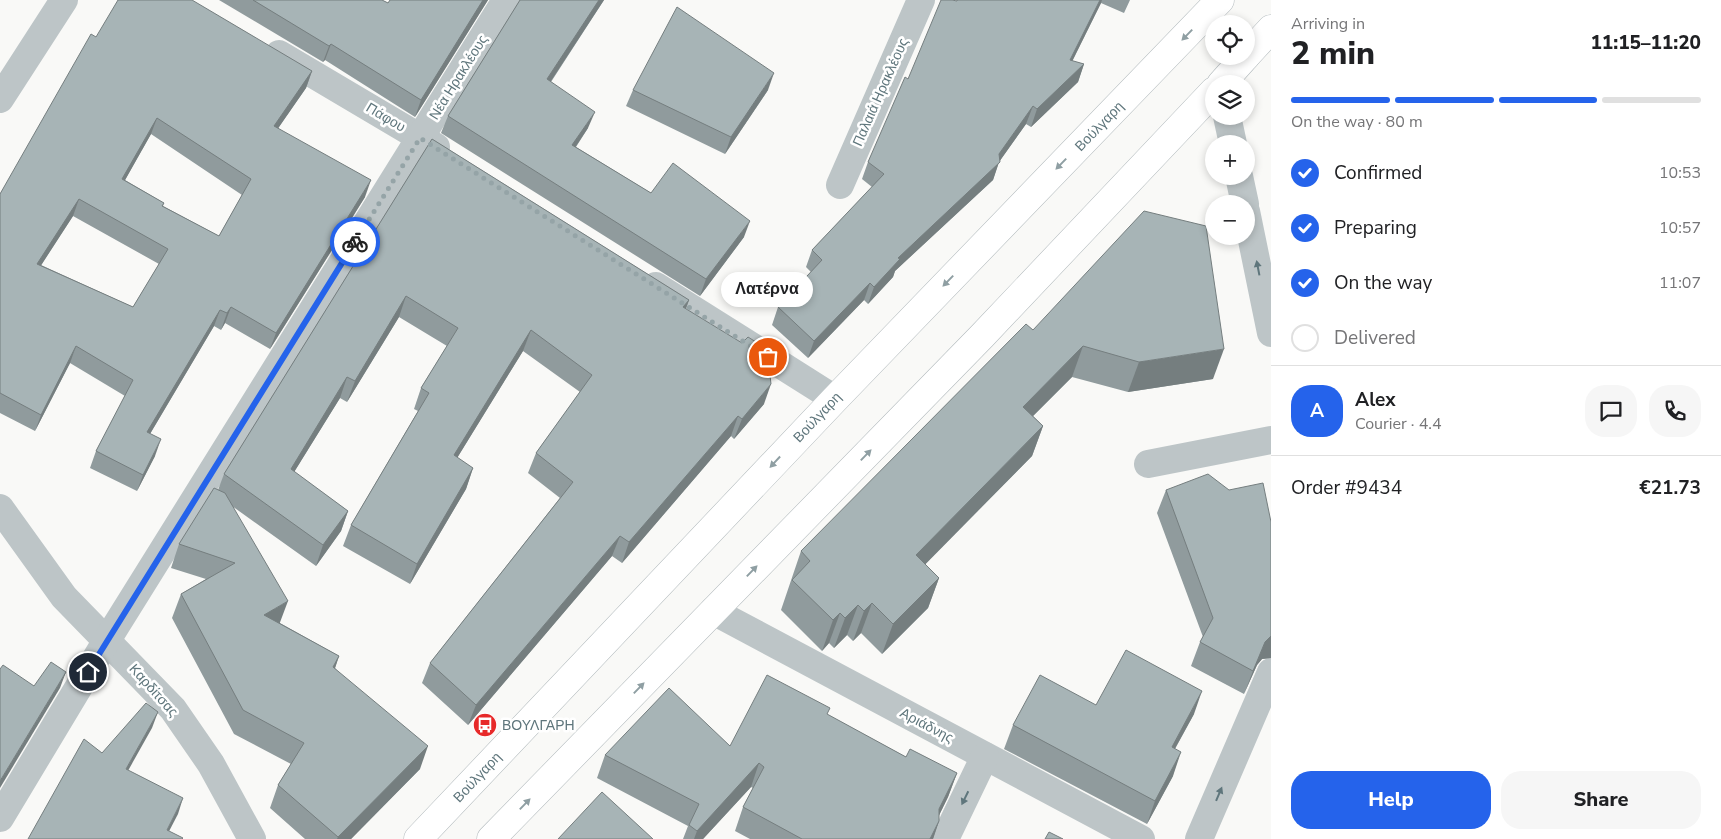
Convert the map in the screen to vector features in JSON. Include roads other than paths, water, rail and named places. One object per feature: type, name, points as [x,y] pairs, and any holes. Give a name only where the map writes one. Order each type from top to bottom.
[{"type":"main road","name":"Βούλγαρη","points":[[418,839],[835,398],[1220,0]]},
{"type":"main road","points":[[1255,46],[1271,29]]},
{"type":"main road","points":[[1228,75],[1238,65]]},
{"type":"main road","points":[[492,839],[982,336],[1205,101]]},
{"type":"street","points":[[0,99],[64,0]]},
{"type":"street","name":"Νέα Ηρακλέους","points":[[0,818],[108,640],[506,0]]},
{"type":"street","name":"Παλαιά Ηρακλέους","points":[[840,185],[921,0]]},
{"type":"street","name":"Πάφου","points":[[254,39],[454,159]]},
{"type":"street","points":[[1253,245],[1271,333]]},
{"type":"street","points":[[632,271],[835,398]]},
{"type":"street","points":[[1148,464],[1271,440]]},
{"type":"street","name":"Καρδίτσας","points":[[0,508],[64,597],[108,640],[173,709],[192,735],[252,839]]},
{"type":"street","name":"Αριάδνης","points":[[713,611],[1142,839]]},
{"type":"street","points":[[1199,839],[1271,672]]},
{"type":"street","points":[[945,839],[985,756]]},
{"type":"place","name":"Λατέρνα","points":[[768,357]]},
{"type":"place","name":"ΒΟΥΛΓΑΡΗ","points":[[485,725]]}]
